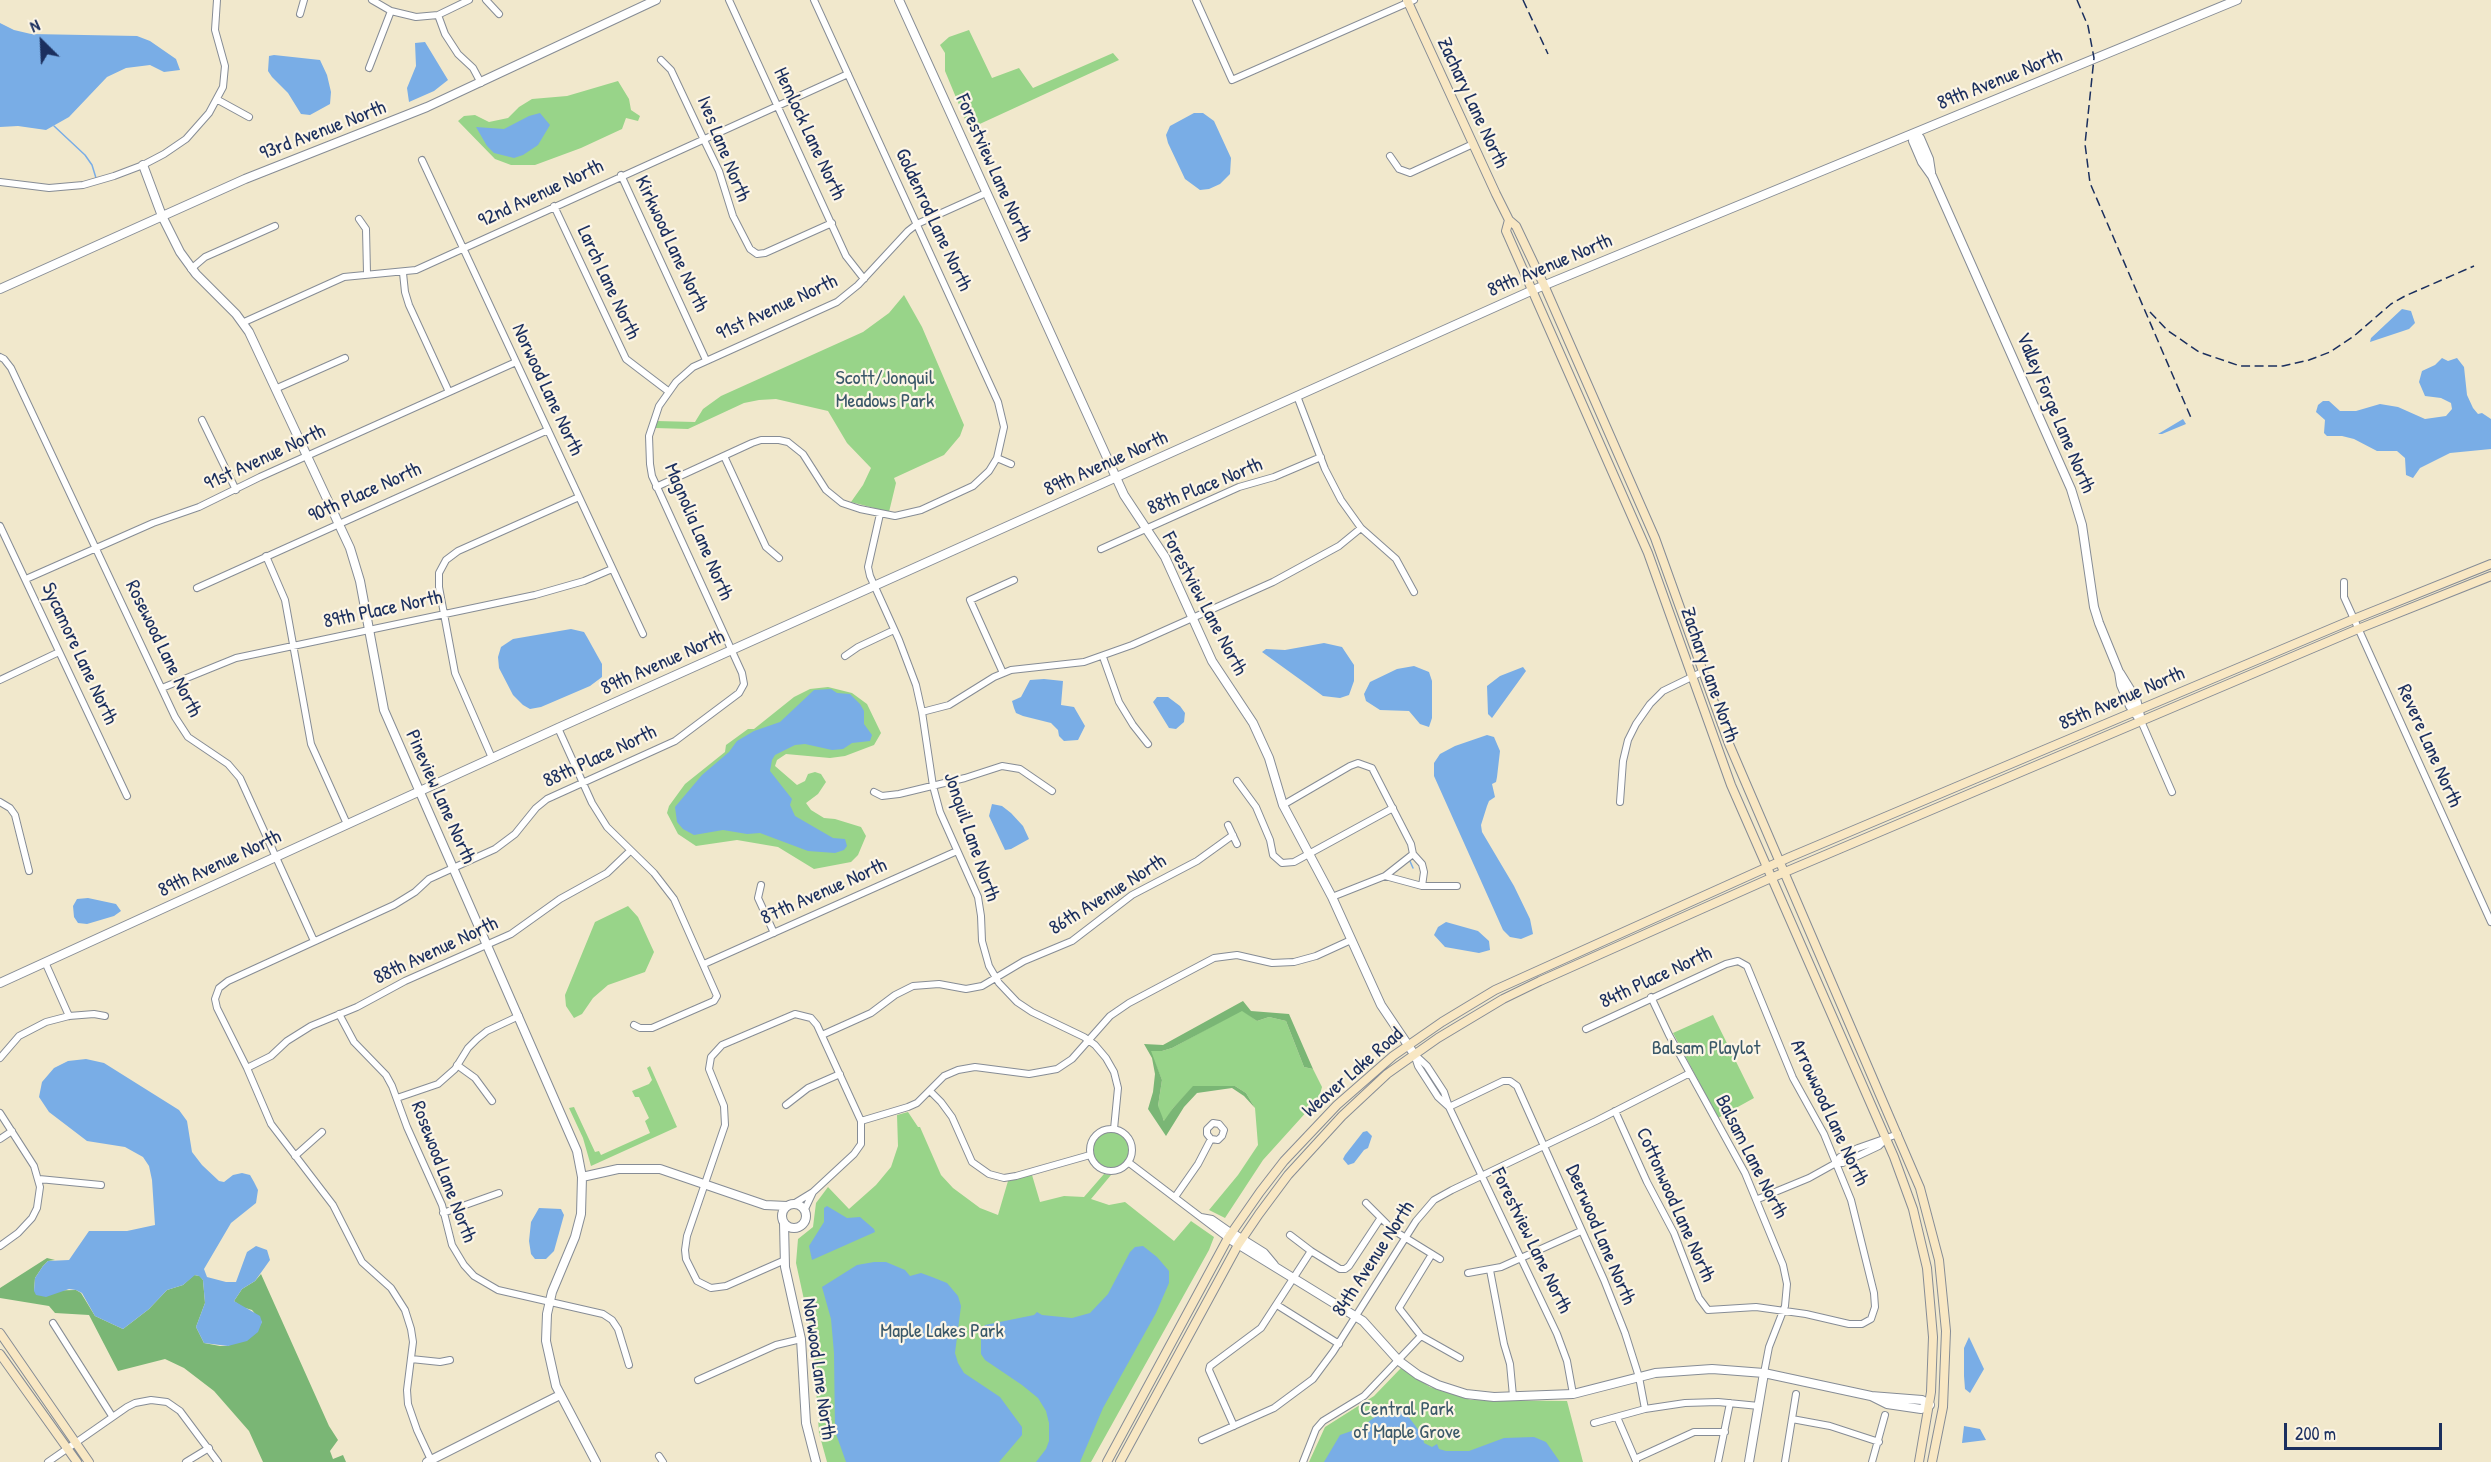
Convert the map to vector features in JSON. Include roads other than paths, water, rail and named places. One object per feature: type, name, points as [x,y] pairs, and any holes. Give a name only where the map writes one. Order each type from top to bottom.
[{"type":"main road","name":"Zachary Lane North","points":[[1410,1],[1473,144],[1509,220],[1516,226],[1544,285],[1655,538],[1734,756],[1898,1134]]},
{"type":"main road","name":"Zachary Lane North","points":[[1509,220],[1506,231],[1648,553],[1731,785],[1887,1139]]},
{"type":"main road","name":"85th Avenue North","points":[[1767,867],[2354,619],[2491,564]]},
{"type":"main road","name":"85th Avenue North","points":[[1784,874],[2358,629],[2491,576]]},
{"type":"main road","points":[[1706,718],[1714,727],[1722,749],[1726,754],[1734,756]]},
{"type":"main road","name":"Weaver Lake Road","points":[[1107,1462],[1230,1236],[1284,1161],[1352,1091],[1408,1045],[1495,990],[1767,867]]},
{"type":"main road","name":"Weaver Lake Road","points":[[1120,1462],[1240,1242],[1288,1175],[1313,1146],[1387,1074],[1414,1054],[1503,999],[1784,874]]},
{"type":"main road","points":[[1898,1134],[1926,1207],[1944,1289],[1947,1341],[1943,1407],[1932,1462]]},
{"type":"main road","points":[[1887,1139],[1913,1209],[1927,1268],[1933,1338],[1930,1405],[1919,1462]]},
{"type":"main road","points":[[0,1333],[89,1462]]},
{"type":"main road","points":[[0,1354],[77,1462]]},
{"type":"street","points":[[0,182],[32,187],[66,187],[99,181],[142,165],[186,139],[201,124],[218,100],[225,77],[225,66],[215,30],[218,0]]},
{"type":"street","points":[[300,14],[304,0]]},
{"type":"street","points":[[372,0],[391,12],[416,17],[438,15],[469,0]]},
{"type":"street","points":[[486,0],[499,15]]},
{"type":"street","name":"93rd Avenue North","points":[[1,286],[268,170],[400,119],[656,0]]},
{"type":"street","name":"Hemlock Lane North","points":[[729,0],[850,262],[864,279]]},
{"type":"street","name":"Goldenrod Lane North","points":[[814,0],[998,402],[1004,427],[997,458]]},
{"type":"street","name":"Forestview Lane North","points":[[899,0],[1131,508],[1165,557],[1219,672],[1248,715],[1262,742],[1283,805],[1332,897],[1381,1005],[1414,1054],[1416,1063],[1438,1097],[1449,1107],[1502,1222],[1522,1257],[1561,1343],[1573,1394]]},
{"type":"street","points":[[1196,0],[1232,80],[1410,1]]},
{"type":"street","name":"89th Avenue North","points":[[0,983],[558,728],[1544,285],[2237,0]]},
{"type":"street","points":[[369,68],[391,12]]},
{"type":"street","points":[[438,15],[448,40],[472,68],[481,83]]},
{"type":"street","name":"Ives Lane North","points":[[661,60],[671,70],[704,138],[719,171],[733,216],[747,246],[753,252],[765,253],[832,223]]},
{"type":"street","name":"92nd Avenue North","points":[[242,323],[344,277],[416,270],[621,175],[848,74]]},
{"type":"street","points":[[218,100],[249,117]]},
{"type":"street","name":"Valley Forge Lane North","points":[[1915,133],[1920,138],[1929,159],[1932,176],[2071,489],[2082,525],[2094,608],[2119,672],[2128,683],[2136,711],[2172,792]]},
{"type":"street","points":[[1390,156],[1399,170],[1410,173],[1473,144]]},
{"type":"street","name":"Norwood Lane North","points":[[422,160],[643,634]]},
{"type":"street","name":"Pineview Lane North","points":[[142,165],[172,240],[191,269],[242,323],[338,523],[356,564],[384,710],[571,1135],[582,1178],[582,1202],[578,1226],[549,1303],[546,1341],[552,1375],[560,1395],[596,1462]]},
{"type":"street","name":"Kirkwood Lane North","points":[[621,175],[706,360]]},
{"type":"street","name":"91st Avenue North","points":[[668,391],[684,375],[706,360],[837,302],[849,294],[899,239],[917,225],[986,193]]},
{"type":"street","name":"Larch Lane North","points":[[554,206],[626,359],[668,391]]},
{"type":"street","points":[[359,219],[366,229],[367,273]]},
{"type":"street","points":[[191,269],[205,257],[275,226]]},
{"type":"street","points":[[403,273],[404,289],[409,305],[449,392]]},
{"type":"street","name":"Rosewood Lane North","points":[[0,357],[11,368],[175,717],[188,737],[228,764],[240,778],[314,941]]},
{"type":"street","points":[[275,388],[345,358]]},
{"type":"street","name":"91st Avenue North","points":[[26,579],[236,490],[516,362]]},
{"type":"street","name":"Magnolia Lane North","points":[[668,391],[654,419],[649,436],[650,464],[656,487],[732,650]]},
{"type":"street","points":[[1297,396],[1341,500],[1361,528],[1396,559],[1414,592]]},
{"type":"street","points":[[202,420],[236,490]]},
{"type":"street","name":"90th Place North","points":[[197,588],[548,430]]},
{"type":"street","points":[[656,487],[761,440],[788,442],[803,454],[826,490],[834,497],[850,506],[880,514],[908,514],[963,491],[982,479],[997,458],[1011,464]]},
{"type":"street","points":[[724,456],[766,547],[779,558]]},
{"type":"street","name":"88th Place North","points":[[1101,549],[1239,487],[1274,477],[1321,457]]},
{"type":"street","points":[[492,758],[455,673],[439,573],[446,560],[452,555],[579,497]]},
{"type":"street","name":"Jonquil Lane North","points":[[880,514],[868,567],[916,685],[933,786],[940,812],[978,897],[983,948],[996,978],[1010,996],[1025,1008],[1090,1040],[1106,1058],[1114,1072],[1118,1088],[1114,1129]]},
{"type":"street","name":"Sycamore Lane North","points":[[0,526],[127,796]]},
{"type":"street","points":[[922,712],[949,705],[1002,673],[1021,667],[1072,664],[1103,657],[1273,582],[1339,546],[1361,528]]},
{"type":"street","points":[[266,556],[285,600],[311,744],[347,824]]},
{"type":"street","name":"89th Place North","points":[[162,688],[226,661],[562,588],[612,569]]},
{"type":"street","points":[[1002,673],[970,600],[1014,580]]},
{"type":"street","name":"Revere Lane North","points":[[2344,582],[2344,597],[2491,922]]},
{"type":"street","points":[[845,656],[858,647],[894,630]]},
{"type":"street","name":"88th Place North","points":[[247,1068],[217,1008],[217,993],[228,981],[400,902],[429,879],[500,846],[515,834],[541,803],[675,741],[742,689],[744,679],[732,650]]},
{"type":"street","points":[[0,680],[59,652]]},
{"type":"street","points":[[1103,657],[1119,702],[1148,744]]},
{"type":"street","points":[[1620,802],[1623,761],[1628,740],[1636,724],[1650,704],[1664,690],[1702,672]]},
{"type":"street","points":[[558,728],[607,827],[654,873],[674,899],[717,996],[714,1001],[652,1028],[634,1025]]},
{"type":"street","points":[[1283,805],[1358,763],[1372,768],[1411,843],[1413,854],[1422,864],[1424,872],[1422,886]]},
{"type":"street","points":[[874,792],[882,796],[891,795],[1007,766],[1020,769],[1052,792]]},
{"type":"street","points":[[1237,781],[1256,807],[1277,860],[1288,864],[1393,808]]},
{"type":"street","points":[[0,802],[10,808],[15,815],[29,871]]},
{"type":"street","points":[[1228,825],[1237,844]]},
{"type":"street","name":"86th Avenue North","points":[[822,1035],[872,1013],[895,995],[913,986],[930,983],[957,988],[974,988],[996,978],[1024,961],[1072,941],[1132,895],[1197,861],[1233,835]]},
{"type":"street","name":"88th Avenue North","points":[[247,1068],[271,1056],[298,1033],[524,926],[560,899],[607,873],[630,851]]},
{"type":"street","name":"87th Avenue North","points":[[704,964],[957,851]]},
{"type":"street","points":[[1332,897],[1385,876],[1413,854]]},
{"type":"street","points":[[1385,876],[1422,886],[1457,886]]},
{"type":"street","points":[[761,885],[759,898],[774,933]]},
{"type":"street","points":[[861,1121],[908,1107],[944,1076],[966,1068],[1029,1074],[1057,1070],[1072,1059],[1110,1016],[1129,1003],[1214,958],[1237,955],[1272,963],[1294,962],[1316,956],[1351,940]]},
{"type":"street","points":[[45,962],[69,1016]]},
{"type":"street","name":"84th Place North","points":[[1586,1029],[1726,964],[1741,962]]},
{"type":"street","name":"Arrowwood Lane North","points":[[1741,962],[1750,971],[1793,1078],[1824,1134],[1851,1200],[1874,1293],[1875,1307],[1871,1319],[1862,1324],[1849,1324],[1783,1311]]},
{"type":"street","name":"Balsam Lane North","points":[[1652,998],[1758,1199],[1786,1276],[1783,1311],[1769,1347],[1764,1373]]},
{"type":"street","points":[[0,1058],[8,1047],[33,1028],[69,1016],[94,1014],[105,1016]]},
{"type":"street","name":"Rosewood Lane North","points":[[339,1014],[354,1042],[386,1075],[443,1213],[452,1245],[464,1265],[474,1276],[498,1290],[549,1303],[588,1309],[608,1317],[618,1329],[629,1365]]},
{"type":"street","points":[[783,1220],[783,1210],[813,1192],[854,1154],[861,1144],[861,1121],[822,1035],[811,1018],[795,1014],[722,1045],[711,1057],[711,1077],[724,1106],[726,1119],[724,1132],[685,1243],[686,1259],[697,1281],[711,1288],[726,1286],[785,1260]]},
{"type":"street","points":[[397,1098],[438,1084],[457,1065],[477,1039],[487,1031],[519,1016]]},
{"type":"street","points":[[457,1065],[475,1078],[492,1101]]},
{"type":"street","points":[[247,1068],[271,1124],[333,1205],[362,1262],[387,1283],[402,1303],[411,1329],[408,1404],[411,1418],[429,1461],[560,1395]]},
{"type":"street","name":"84th Avenue North","points":[[1202,1440],[1274,1408],[1305,1387],[1339,1344],[1405,1237],[1430,1203],[1690,1073]]},
{"type":"street","points":[[786,1105],[808,1089],[840,1074]]},
{"type":"street","name":"Deerwood Lane North","points":[[1449,1107],[1503,1081],[1510,1081],[1517,1086],[1625,1333],[1639,1377],[1645,1409]]},
{"type":"street","points":[[930,1090],[951,1118],[972,1162],[983,1172],[1004,1178],[1090,1155]]},
{"type":"street","name":"Cottonwood Lane North","points":[[1616,1111],[1647,1182],[1674,1233],[1699,1298],[1708,1310],[1756,1307],[1783,1311]]},
{"type":"street","points":[[0,1113],[29,1156],[39,1179],[39,1198],[32,1218],[18,1233],[0,1246]]},
{"type":"street","points":[[1114,1129],[1126,1136],[1132,1149],[1128,1162],[1120,1169],[1110,1171],[1096,1165],[1090,1155],[1091,1142],[1100,1131],[1114,1129]]},
{"type":"street","points":[[0,1139],[12,1131]]},
{"type":"street","points":[[295,1156],[322,1132]]},
{"type":"street","points":[[1758,1199],[1809,1178],[1858,1148],[1898,1134]]},
{"type":"street","points":[[1175,1197],[1198,1164],[1211,1139]]},
{"type":"street","points":[[1128,1162],[1202,1216],[1212,1219],[1230,1236],[1356,1317],[1374,1332],[1399,1360],[1425,1379],[1459,1392],[1487,1397],[1573,1394],[1639,1377],[1683,1370],[1712,1369],[1764,1373],[1871,1396],[1922,1400],[1930,1405],[1943,1407]]},
{"type":"street","points":[[582,1178],[618,1169],[644,1168],[675,1173],[765,1205],[791,1228],[797,1228]]},
{"type":"street","points":[[39,1179],[101,1185]]},
{"type":"street","points":[[785,1244],[797,1228],[806,1221],[805,1209],[813,1192]]},
{"type":"street","points":[[443,1213],[499,1193]]},
{"type":"street","points":[[1366,1203],[1380,1219],[1440,1259]]},
{"type":"street","points":[[765,1205],[791,1205],[805,1209]]},
{"type":"street","points":[[1290,1235],[1340,1269],[1345,1269],[1380,1219]]},
{"type":"street","name":"Norwood Lane North","points":[[783,1220],[785,1260],[801,1339],[806,1424],[816,1462]]},
{"type":"street","points":[[1468,1273],[1490,1270],[1581,1231]]},
{"type":"street","points":[[1234,1425],[1209,1370],[1213,1362],[1262,1328],[1311,1251]]},
{"type":"street","points":[[1432,1254],[1400,1308],[1401,1312],[1421,1336],[1460,1358]]},
{"type":"street","points":[[1490,1270],[1510,1364],[1513,1396]]},
{"type":"street","points":[[1277,1305],[1339,1344]]},
{"type":"street","points":[[53,1323],[112,1416]]},
{"type":"street","points":[[1303,1462],[1316,1429],[1323,1421],[1359,1400],[1421,1336]]},
{"type":"street","points":[[698,1380],[776,1346],[801,1339]]},
{"type":"street","points":[[411,1359],[440,1362],[450,1360]]},
{"type":"street","points":[[1749,1462],[1764,1373]]},
{"type":"street","points":[[1785,1462],[1796,1394]]},
{"type":"street","points":[[48,1462],[135,1402],[151,1400],[175,1406],[218,1462]]},
{"type":"street","points":[[1594,1423],[1645,1409],[1685,1403],[1730,1403],[1759,1406]]},
{"type":"street","points":[[1718,1462],[1730,1403]]},
{"type":"street","points":[[1872,1462],[1885,1415]]},
{"type":"street","points":[[1617,1417],[1636,1460],[1694,1432],[1725,1432]]},
{"type":"street","points":[[1792,1419],[1830,1426],[1879,1442]]},
{"type":"street","points":[[186,1462],[209,1448]]},
{"type":"water","points":[[0,23],[14,30],[31,34],[137,36],[150,41],[176,59],[180,70],[164,72],[150,65],[126,68],[107,77],[69,117],[46,130],[18,126],[0,127]]},
{"type":"water","points":[[425,42],[448,80],[434,91],[409,102],[407,88],[416,66],[415,43]]},
{"type":"water","points":[[269,56],[320,60],[331,92],[330,104],[310,115],[301,114],[288,93],[268,71]]},
{"type":"water","points":[[540,113],[550,125],[538,145],[514,158],[494,153],[476,127],[504,129]]},
{"type":"water","points":[[1194,113],[1203,113],[1214,121],[1231,158],[1230,174],[1220,184],[1209,189],[1200,190],[1185,179],[1166,135],[1170,126]]},
{"type":"water","points":[[2402,309],[2411,311],[2415,323],[2409,329],[2370,342],[2371,338]]},
{"type":"water","points":[[2442,358],[2448,361],[2457,358],[2464,367],[2467,395],[2473,408],[2478,414],[2482,413],[2491,419],[2491,449],[2450,453],[2420,468],[2413,478],[2406,475],[2405,458],[2397,451],[2377,451],[2354,439],[2327,436],[2324,433],[2325,420],[2316,412],[2318,405],[2323,401],[2329,401],[2340,411],[2356,411],[2380,404],[2398,407],[2425,419],[2446,416],[2452,409],[2451,403],[2441,398],[2425,396],[2419,382],[2422,371],[2435,365]]},
{"type":"water","points":[[2183,419],[2186,424],[2158,434]]},
{"type":"water","points":[[571,629],[584,632],[602,664],[602,677],[590,686],[541,707],[530,709],[513,695],[499,668],[498,657],[501,647],[513,639]]},
{"type":"water","points":[[1324,643],[1342,647],[1354,665],[1354,681],[1349,695],[1340,698],[1323,696],[1262,652],[1266,649],[1285,650]]},
{"type":"water","points":[[1414,666],[1429,672],[1432,681],[1432,718],[1429,727],[1420,724],[1409,711],[1380,710],[1366,701],[1364,694],[1370,682],[1397,669]]},
{"type":"water","points":[[1523,667],[1526,671],[1492,718],[1488,714],[1487,686],[1500,676]]},
{"type":"water","points":[[1030,680],[1063,681],[1061,705],[1074,707],[1085,726],[1078,740],[1064,741],[1051,723],[1016,713],[1012,701],[1021,697]]},
{"type":"water","points":[[831,689],[837,693],[850,694],[860,704],[864,711],[864,724],[872,735],[870,741],[852,743],[843,749],[832,750],[805,744],[795,745],[775,755],[770,771],[792,799],[790,805],[795,816],[833,838],[845,839],[847,846],[844,850],[835,853],[808,851],[760,833],[747,834],[723,830],[694,835],[683,829],[677,822],[675,807],[702,775],[729,752],[737,741],[754,731],[780,722],[814,690]]},
{"type":"water","points":[[1157,697],[1168,697],[1185,713],[1184,722],[1176,729],[1169,728],[1153,702]]},
{"type":"water","points":[[1487,735],[1494,737],[1500,751],[1496,782],[1492,784],[1495,797],[1489,801],[1487,806],[1481,825],[1482,832],[1514,886],[1530,919],[1533,934],[1521,939],[1510,937],[1503,930],[1434,776],[1434,763],[1440,754]]},
{"type":"water","points":[[992,804],[1002,806],[1011,813],[1023,826],[1029,839],[1005,850],[989,816]]},
{"type":"water","points":[[88,898],[116,904],[121,911],[114,916],[87,924],[78,923],[74,917],[73,906],[77,899]]},
{"type":"water","points":[[1446,922],[1478,931],[1489,941],[1490,950],[1479,953],[1445,947],[1434,935],[1438,927]]},
{"type":"water","points":[[86,1059],[104,1063],[179,1110],[187,1121],[192,1152],[219,1181],[224,1182],[233,1175],[242,1173],[250,1175],[254,1182],[258,1190],[256,1203],[231,1223],[204,1269],[207,1277],[236,1282],[247,1252],[256,1246],[267,1250],[270,1260],[255,1281],[242,1289],[234,1301],[260,1316],[262,1322],[258,1332],[247,1341],[228,1346],[204,1343],[196,1327],[205,1303],[203,1280],[195,1275],[183,1285],[167,1290],[149,1309],[123,1329],[95,1316],[82,1293],[76,1290],[69,1289],[46,1297],[36,1295],[35,1278],[43,1266],[48,1261],[69,1260],[89,1231],[127,1231],[155,1225],[152,1180],[149,1166],[143,1157],[125,1147],[87,1141],[49,1112],[39,1097],[42,1082],[54,1068],[68,1061]]},
{"type":"water","points":[[1367,1131],[1372,1136],[1368,1148],[1354,1163],[1348,1165],[1343,1159],[1345,1155],[1363,1132]]},
{"type":"water","points":[[827,1206],[847,1218],[860,1217],[875,1232],[812,1260],[809,1246],[824,1222],[824,1208]]},
{"type":"water","points":[[539,1208],[561,1209],[564,1215],[554,1251],[546,1259],[535,1259],[531,1254],[529,1241],[531,1222]]},
{"type":"water","points":[[1143,1246],[1169,1271],[1169,1283],[1156,1313],[1103,1408],[1080,1462],[1036,1462],[1049,1441],[1046,1411],[1038,1398],[985,1360],[981,1354],[981,1330],[985,1325],[1034,1315],[1037,1312],[1042,1315],[1072,1318],[1090,1313],[1108,1294],[1130,1252],[1135,1247]]},
{"type":"water","points":[[886,1262],[905,1270],[910,1276],[921,1273],[947,1283],[958,1296],[961,1306],[955,1353],[958,1363],[964,1373],[1000,1397],[1022,1427],[1022,1435],[999,1462],[846,1462],[835,1431],[831,1319],[822,1287],[857,1265]]},
{"type":"water","points":[[1969,1337],[1984,1369],[1970,1393],[1965,1389],[1964,1376],[1964,1348]]},
{"type":"water","points":[[1393,1409],[1405,1412],[1423,1436],[1424,1443],[1432,1447],[1437,1444],[1439,1449],[1446,1451],[1469,1451],[1504,1438],[1534,1437],[1546,1442],[1560,1462],[1324,1462],[1340,1435],[1360,1428],[1379,1414]]},
{"type":"water","points":[[1964,1426],[1980,1429],[1986,1440],[1962,1443]]},
{"type":"waterway","points":[[54,126],[85,155],[92,165],[96,178]]},
{"type":"waterway","points":[[1409,859],[1413,868]]},
{"type":"railway","points":[[1523,0],[1548,54]]},
{"type":"railway","points":[[2077,0],[2088,26],[2094,58],[2085,144],[2090,183],[2192,420]]},
{"type":"railway","points":[[2150,312],[2167,330],[2199,352],[2240,366],[2283,366],[2330,352],[2354,336],[2391,304],[2474,266]]},
{"type":"park label","name":"Scott/Jonquil Meadows Park","points":[[885,390]]},
{"type":"park label","name":"Balsam Playlot","points":[[1706,1049]]},
{"type":"park label","name":"Maple Lakes Park","points":[[942,1332]]},
{"type":"park label","name":"Central Park of Maple Grove","points":[[1407,1422]]}]
